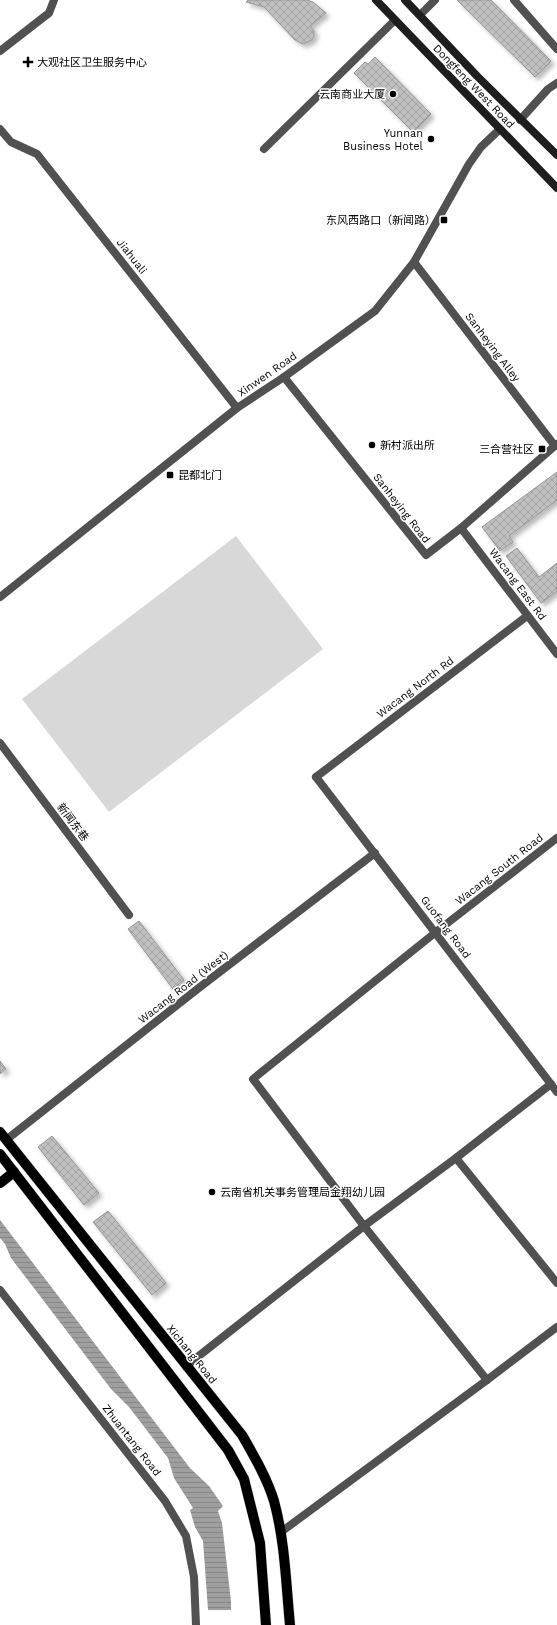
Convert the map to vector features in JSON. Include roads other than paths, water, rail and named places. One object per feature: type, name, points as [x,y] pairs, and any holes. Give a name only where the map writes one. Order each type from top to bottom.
[{"type":"main road","name":"Dongfeng West Road","points":[[376,0],[557,188]]},
{"type":"main road","name":"Dongfeng West Road","points":[[405,0],[520,120],[557,155]]},
{"type":"main road","name":"Xichang Road","points":[[3,1136],[242,1435],[274,1500],[281,1532],[290,1625]]},
{"type":"main road","points":[[0,1154],[231,1455],[244,1479],[260,1543],[266,1625]]},
{"type":"main road","points":[[0,1183],[14,1172]]},
{"type":"street","points":[[0,50],[49,13],[54,0]]},
{"type":"street","points":[[420,15],[435,0]]},
{"type":"street","points":[[514,0],[557,49]]},
{"type":"street","points":[[264,149],[395,20]]},
{"type":"street","points":[[520,120],[548,89],[557,83]]},
{"type":"street","name":"Jiahuali","points":[[0,129],[11,142],[37,154],[237,408]]},
{"type":"street","name":"Xinwen Road","points":[[0,596],[237,408],[284,377],[375,311],[414,262],[469,164],[482,147],[500,129]]},
{"type":"street","name":"Sanheying Alley","points":[[414,262],[556,445]]},
{"type":"street","name":"Sanheying Road","points":[[284,377],[426,555],[461,528],[556,445]]},
{"type":"street","name":"Wacang East Rd","points":[[461,528],[557,654]]},
{"type":"street","name":"Wacang North Rd","points":[[316,777],[527,616]]},
{"type":"street","name":"新闻东巷","points":[[0,743],[129,915]]},
{"type":"street","name":"Guofang Road","points":[[316,777],[557,1092]]},
{"type":"street","name":"Wacang South Road","points":[[364,1226],[253,1079],[436,932],[557,838]]},
{"type":"street","name":"Wacang Road (West)","points":[[3,1136],[375,854]]},
{"type":"street","points":[[186,1366],[364,1226],[456,1158],[551,1084]]},
{"type":"street","points":[[456,1158],[557,1283]]},
{"type":"street","points":[[364,1226],[487,1380]]},
{"type":"street","name":"Zhuantang Road","points":[[0,1290],[165,1501],[179,1524],[186,1536],[194,1577],[196,1625]]},
{"type":"street","points":[[281,1532],[557,1327]]},
{"type":"place","name":"大观社区卫生服务中心","points":[[28,62]]},
{"type":"place","name":"云南商业大厦","points":[[393,94]]},
{"type":"place","name":"Yunnan Business Hotel","points":[[431,139]]},
{"type":"place","name":"东风西路口（新闻路）","points":[[444,220]]},
{"type":"place","name":"新村派出所","points":[[372,445]]},
{"type":"place","name":"三合营社区","points":[[542,449]]},
{"type":"place","name":"昆都北门","points":[[170,475]]},
{"type":"place","name":"云南省机关事务管理局金翔幼儿园","points":[[212,1192]]}]
